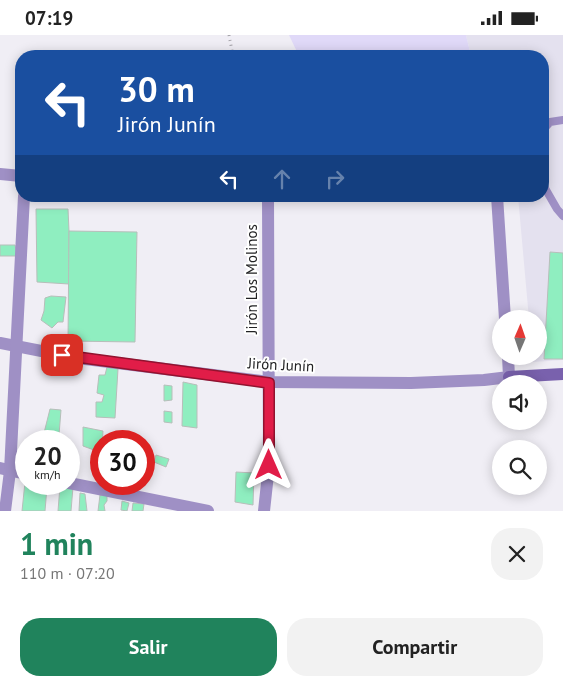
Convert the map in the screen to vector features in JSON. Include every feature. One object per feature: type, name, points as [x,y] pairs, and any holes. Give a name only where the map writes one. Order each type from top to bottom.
[{"type":"main road","name":"Jirón Junín","points":[[547,375],[563,374]]},
{"type":"street","points":[[0,174],[15,175]]},
{"type":"street","points":[[5,511],[5,469],[17,346],[24,202]]},
{"type":"street","name":"Jirón Los Molinos","points":[[264,511],[269,465],[268,202]]},
{"type":"street","points":[[497,202],[504,310]]},
{"type":"street","name":"Jirón Junín","points":[[0,343],[77,358],[269,383],[411,383],[492,378]]},
{"type":"street","points":[[80,485],[208,511]]},
{"type":"lane","points":[[549,123],[563,120]]},
{"type":"lane","points":[[549,195],[563,216]]},
{"type":"path","points":[[229,35],[232,50]]},
{"type":"shaded area","points":[[289,35],[466,35],[470,50],[296,50]]},
{"type":"shaded area","points":[[466,35],[563,35],[563,360],[548,361],[548,310],[528,310],[519,202],[549,202],[549,50],[470,50]]},
{"type":"building","points":[[36,209],[68,209],[69,284],[37,282]]},
{"type":"building","points":[[69,231],[137,232],[135,342],[68,341]]},
{"type":"building","points":[[0,245],[15,245],[17,256],[0,256]]},
{"type":"building","points":[[550,252],[563,253],[563,359],[548,359],[547,310]]},
{"type":"building","points":[[51,296],[66,297],[63,322],[58,322],[52,328],[41,320],[45,298]]},
{"type":"building","points":[[107,367],[118,369],[115,418],[96,417],[96,402],[102,402],[104,395],[97,393],[99,375],[105,375]]},
{"type":"building","points":[[183,382],[197,385],[197,428],[182,426]]},
{"type":"building","points":[[164,385],[172,386],[172,400],[164,401]]},
{"type":"building","points":[[50,409],[61,410],[59,430],[45,430]]},
{"type":"building","points":[[164,411],[172,412],[172,423],[164,422]]},
{"type":"building","points":[[83,427],[98,430],[90,430],[90,449],[83,446]]},
{"type":"building","points":[[156,455],[169,459],[166,467],[155,462]]},
{"type":"building","points":[[236,472],[254,473],[253,505],[235,502]]},
{"type":"building","points":[[80,493],[85,494],[87,511],[79,511]]},
{"type":"building","points":[[24,495],[46,495],[45,511],[22,511]]},
{"type":"building","points":[[59,495],[72,495],[71,511],[58,511]]},
{"type":"building","points":[[100,495],[107,495],[107,501],[104,505],[105,511],[98,511]]},
{"type":"building","points":[[122,501],[129,503],[127,511],[121,510]]},
{"type":"building","points":[[133,503],[144,504],[143,511],[132,511]]},
{"type":"route","points":[[62,355],[269,383],[269,465]]}]
